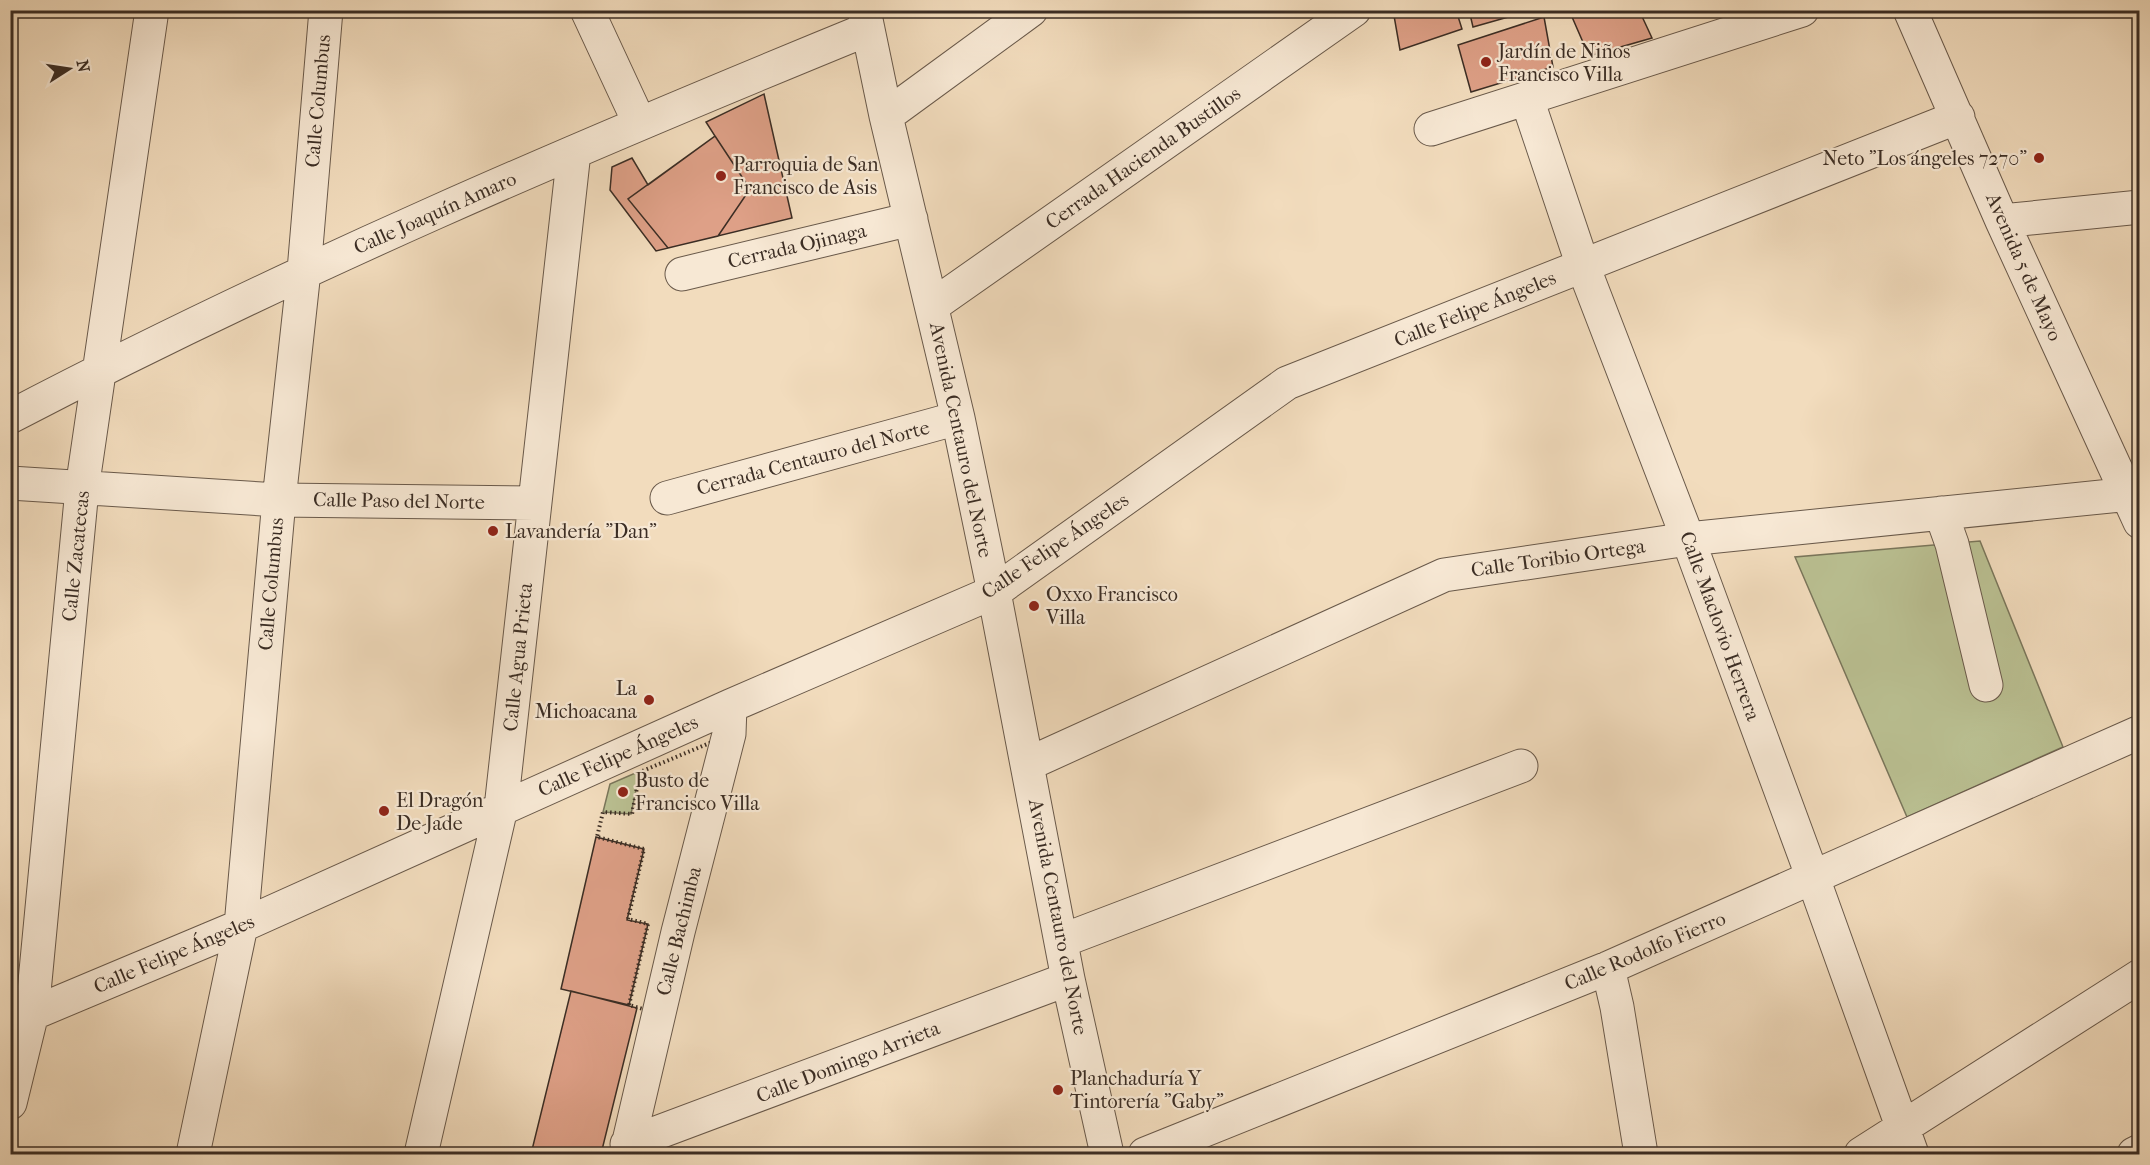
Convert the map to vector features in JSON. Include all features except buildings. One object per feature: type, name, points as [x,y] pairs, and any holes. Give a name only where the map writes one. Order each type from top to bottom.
[{"type":"street","name":"Calle Zacatecas","points":[[10,1103],[82,489],[152,10]]},
{"type":"street","name":"Calle Columbus","points":[[193,1155],[241,927],[279,500],[304,271],[326,10]]},
{"type":"street","points":[[587,10],[639,123]]},
{"type":"street","points":[[885,116],[1031,10]]},
{"type":"street","name":"Cerrada Hacienda Bustillos","points":[[932,306],[1354,10]]},
{"type":"street","points":[[1431,129],[1802,10]]},
{"type":"street","name":"Avenida 5 de Mayo","points":[[1910,10],[2002,221],[2135,503]]},
{"type":"street","name":"Calle Joaquín Amaro","points":[[10,417],[98,371],[304,271],[866,20]]},
{"type":"street","name":"Avenida Centauro del Norte","points":[[866,20],[885,116],[958,418],[1028,764],[1068,979],[1107,1155]]},
{"type":"street","name":"Calle Maclovio Herrera","points":[[1527,99],[1583,266],[1688,538],[1907,1142]]},
{"type":"street","name":"Calle Felipe Ángeles","points":[[21,1018],[241,927],[730,706],[994,592],[1287,383],[1958,117]]},
{"type":"street","name":"Calle Agua Prieta","points":[[421,1155],[501,808],[574,152]]},
{"type":"street","points":[[2002,221],[2139,207]]},
{"type":"street","name":"Cerrada Ojinaga","points":[[682,274],[911,219]]},
{"type":"street","name":"Cerrada Centauro del Norte","points":[[667,498],[958,418]]},
{"type":"street","name":"Calle Paso del Norte","points":[[10,483],[279,500],[535,503]]},
{"type":"street","name":"Calle Toribio Ortega","points":[[1028,764],[1444,575],[1688,538],[1941,513],[2135,503]]},
{"type":"street","points":[[1941,513],[1953,544],[1986,685]]},
{"type":"street","name":"Calle Bachimba","points":[[627,1149],[678,932],[729,734],[730,706]]},
{"type":"street","name":"Calle Rodolfo Fierro","points":[[1145,1155],[1608,968],[2139,732]]},
{"type":"street","points":[[1061,941],[1521,765]]},
{"type":"street","points":[[1608,968],[1617,1007],[1641,1155]]},
{"type":"street","points":[[1861,1155],[1907,1142],[2139,976]]},
{"type":"street","name":"Calle Domingo Arrieta","points":[[627,1149],[1068,979]]},
{"type":"street","points":[[2134,1155],[2139,1151]]},
{"type":"green space","points":[[1980,541],[2063,747],[1907,817],[1795,557]]},
{"type":"green space","points":[[640,771],[631,814],[603,812],[610,784]]},
{"type":"place","name":"Jardín de Niños Francisco Villa","points":[[1486,62]]},
{"type":"place","name":"Neto \"Los ángeles 7270\"","points":[[2039,158]]},
{"type":"place","name":"Parroquia de San Francisco de Asis","points":[[721,176]]},
{"type":"place","name":"Lavandería \"Dan\"","points":[[493,531]]},
{"type":"place","name":"Oxxo Francisco Villa","points":[[1034,606]]},
{"type":"place","name":"La Michoacana","points":[[649,700]]},
{"type":"place","name":"Busto de Francisco Villa","points":[[623,792]]},
{"type":"place","name":"El Dragón De Jade","points":[[384,811]]},
{"type":"place","name":"Planchaduría Y Tintorería \"Gaby\"","points":[[1058,1090]]}]
